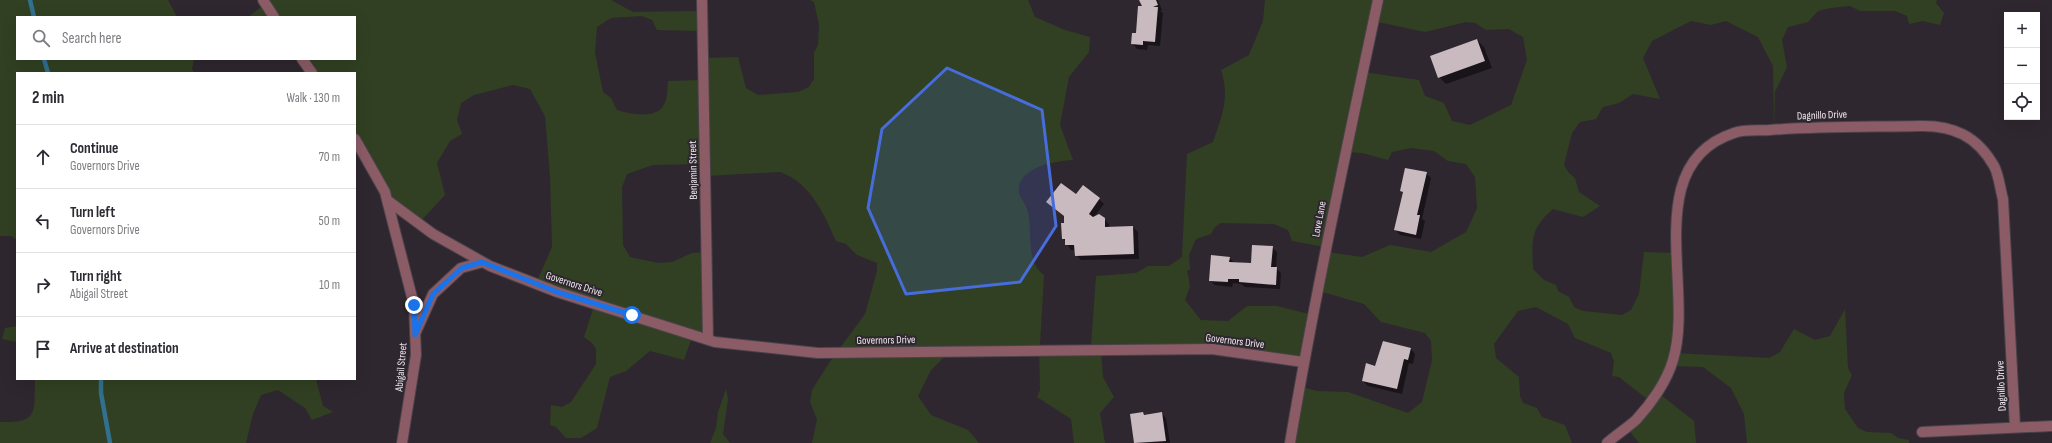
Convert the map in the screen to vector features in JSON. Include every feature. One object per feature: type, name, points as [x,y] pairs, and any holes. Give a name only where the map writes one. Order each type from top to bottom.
[{"type":"street","points":[[263,0],[273,16]]},
{"type":"street","name":"Benjamin Street","points":[[702,0],[708,340]]},
{"type":"street","name":"Love Lane","points":[[1290,443],[1304,362],[1378,0]]},
{"type":"street","points":[[303,60],[311,72]]},
{"type":"street","name":"Dagnillo Drive","points":[[1607,443],[1636,420],[1662,385],[1673,360],[1678,332],[1676,229],[1681,189],[1688,168],[1702,152],[1716,140],[1735,132],[1792,128],[1930,125],[1954,129],[1973,140],[1994,167],[2003,198],[2015,427]]},
{"type":"street","name":"Governors Drive","points":[[356,141],[386,192],[388,200],[433,234],[482,262],[557,292],[708,340],[818,353],[1212,349],[1304,362]]},
{"type":"street","name":"Abigail Street","points":[[388,200],[414,305],[416,355],[402,443]]},
{"type":"street","points":[[415,335],[433,294],[462,268],[482,262]]},
{"type":"street","points":[[1922,432],[2052,426]]},
{"type":"highlighted area","points":[[947,68],[1042,110],[1056,226],[1020,282],[906,294],[868,208],[882,129]]},
{"type":"green space","points":[[0,0],[168,0],[176,16],[16,16],[16,60],[194,60],[192,69],[194,72],[16,72],[16,239],[11,236],[0,236]]},
{"type":"green space","points":[[263,0],[611,0],[633,12],[698,12],[699,31],[657,30],[652,20],[642,16],[611,18],[597,27],[595,53],[603,92],[611,98],[617,110],[628,113],[648,114],[659,110],[665,103],[668,81],[702,80],[704,58],[738,57],[746,88],[758,95],[798,92],[809,87],[814,79],[814,53],[818,45],[819,25],[814,2],[810,0],[1028,0],[1035,17],[1065,30],[1090,37],[1089,52],[1069,77],[1060,125],[1073,160],[1049,163],[1033,169],[1022,180],[1019,190],[1029,217],[1034,262],[1044,275],[1040,345],[1091,346],[1096,276],[1136,273],[1148,266],[1169,266],[1182,257],[1187,154],[1213,142],[1222,115],[1225,98],[1224,80],[1221,70],[1249,55],[1263,21],[1265,0],[1937,0],[1936,3],[1944,13],[1940,25],[1923,21],[1909,24],[1907,16],[1895,11],[1860,11],[1850,6],[1818,11],[1808,22],[1788,27],[1782,40],[1787,67],[1775,92],[1774,127],[1773,66],[1758,37],[1726,21],[1711,25],[1691,21],[1652,41],[1643,58],[1660,99],[1633,94],[1619,103],[1603,107],[1596,119],[1580,122],[1572,133],[1564,165],[1569,173],[1575,178],[1579,192],[1600,206],[1583,217],[1553,209],[1545,216],[1536,229],[1532,250],[1533,269],[1544,280],[1556,285],[1558,291],[1569,297],[1574,307],[1583,311],[1622,315],[1631,310],[1639,294],[1644,252],[1675,253],[1675,353],[1769,358],[1780,352],[1794,329],[1815,340],[1830,336],[1845,309],[1848,368],[1852,375],[1844,393],[1845,409],[1858,428],[1867,432],[1891,433],[1898,438],[1909,440],[1909,443],[1747,443],[1744,414],[1731,388],[1703,367],[1670,366],[1657,392],[1694,421],[1696,443],[1639,443],[1628,429],[1644,406],[1647,399],[1619,377],[1612,376],[1614,362],[1611,353],[1575,338],[1568,324],[1536,307],[1518,311],[1494,344],[1496,358],[1519,377],[1520,396],[1523,403],[1537,408],[1542,417],[1565,425],[1572,443],[1284,443],[1295,389],[1298,386],[1317,391],[1348,392],[1408,413],[1422,402],[1432,360],[1431,341],[1425,333],[1381,322],[1364,304],[1319,291],[1327,252],[1362,257],[1390,245],[1431,252],[1466,232],[1477,208],[1475,177],[1466,164],[1448,161],[1434,151],[1411,148],[1392,152],[1388,160],[1362,153],[1346,152],[1325,247],[1292,241],[1288,230],[1274,224],[1221,223],[1215,227],[1211,234],[1196,239],[1189,255],[1190,270],[1187,270],[1190,286],[1185,300],[1201,320],[1228,321],[1247,306],[1277,306],[1309,314],[1302,357],[1209,346],[1101,350],[1103,377],[1114,397],[1100,413],[1105,443],[1074,443],[1071,419],[1037,397],[1040,390],[1039,346],[953,348],[931,370],[918,396],[931,415],[968,430],[979,443],[812,443],[817,419],[810,402],[812,390],[829,363],[865,314],[877,271],[877,263],[857,255],[846,244],[836,241],[821,210],[808,191],[800,183],[780,172],[706,176],[703,164],[653,165],[627,174],[622,187],[623,245],[630,257],[658,263],[672,262],[692,253],[705,252],[706,336],[692,337],[684,360],[650,351],[626,371],[610,377],[597,428],[581,438],[566,438],[556,427],[550,425],[551,405],[562,407],[571,402],[596,364],[596,349],[592,343],[584,337],[595,303],[537,281],[552,247],[550,176],[545,116],[530,89],[513,85],[474,95],[461,103],[457,120],[462,134],[450,141],[437,163],[445,195],[419,223],[390,202],[356,139],[356,72],[311,72],[304,60],[356,60],[356,16],[249,16],[265,4]],"holes":[[[1373,21],[1425,32],[1466,22],[1475,23],[1486,30],[1509,29],[1523,37],[1527,60],[1511,105],[1470,125],[1452,121],[1444,103],[1425,96],[1419,80],[1363,72]]]},
{"type":"green space","points":[[16,326],[16,342],[2,339],[5,328]]},
{"type":"green space","points":[[35,380],[316,380],[323,406],[333,412],[312,420],[305,408],[278,390],[261,395],[253,414],[246,443],[0,443],[0,422],[13,422],[28,418],[32,414],[35,400]]},
{"type":"green space","points":[[726,389],[728,399],[723,434],[730,443],[710,443],[716,428],[718,412]]},
{"type":"building","points":[[1139,0],[1156,0],[1158,5],[1153,7],[1158,7],[1155,42],[1143,41],[1143,45],[1131,44],[1132,33],[1136,33],[1138,6],[1142,6]]},
{"type":"building","points":[[1477,39],[1485,61],[1438,78],[1430,56]]},
{"type":"building","points":[[1405,168],[1427,172],[1417,215],[1420,215],[1416,235],[1394,230],[1403,192],[1400,191]]},
{"type":"building","points":[[1061,183],[1076,194],[1083,185],[1100,198],[1089,214],[1093,217],[1099,214],[1105,218],[1105,227],[1133,226],[1134,254],[1075,256],[1074,245],[1065,245],[1065,239],[1062,239],[1061,223],[1064,223],[1064,216],[1046,202]]},
{"type":"building","points":[[1252,245],[1273,246],[1271,267],[1277,267],[1276,285],[1239,282],[1239,279],[1228,279],[1228,282],[1209,281],[1211,255],[1230,257],[1229,262],[1251,263]]},
{"type":"building","points":[[1383,341],[1411,348],[1408,360],[1404,359],[1397,389],[1362,381],[1366,363],[1375,366]]},
{"type":"building","points":[[1143,412],[1144,415],[1162,412],[1166,441],[1134,443],[1130,414]]},
{"type":"waterway","points":[[30,0],[34,16]]},
{"type":"waterway","points":[[44,60],[48,72]]},
{"type":"waterway","points":[[101,380],[101,393],[110,443]]},
{"type":"route","points":[[414,305],[415,335],[433,294],[442,288],[462,268],[482,262],[557,292],[632,315]]}]
